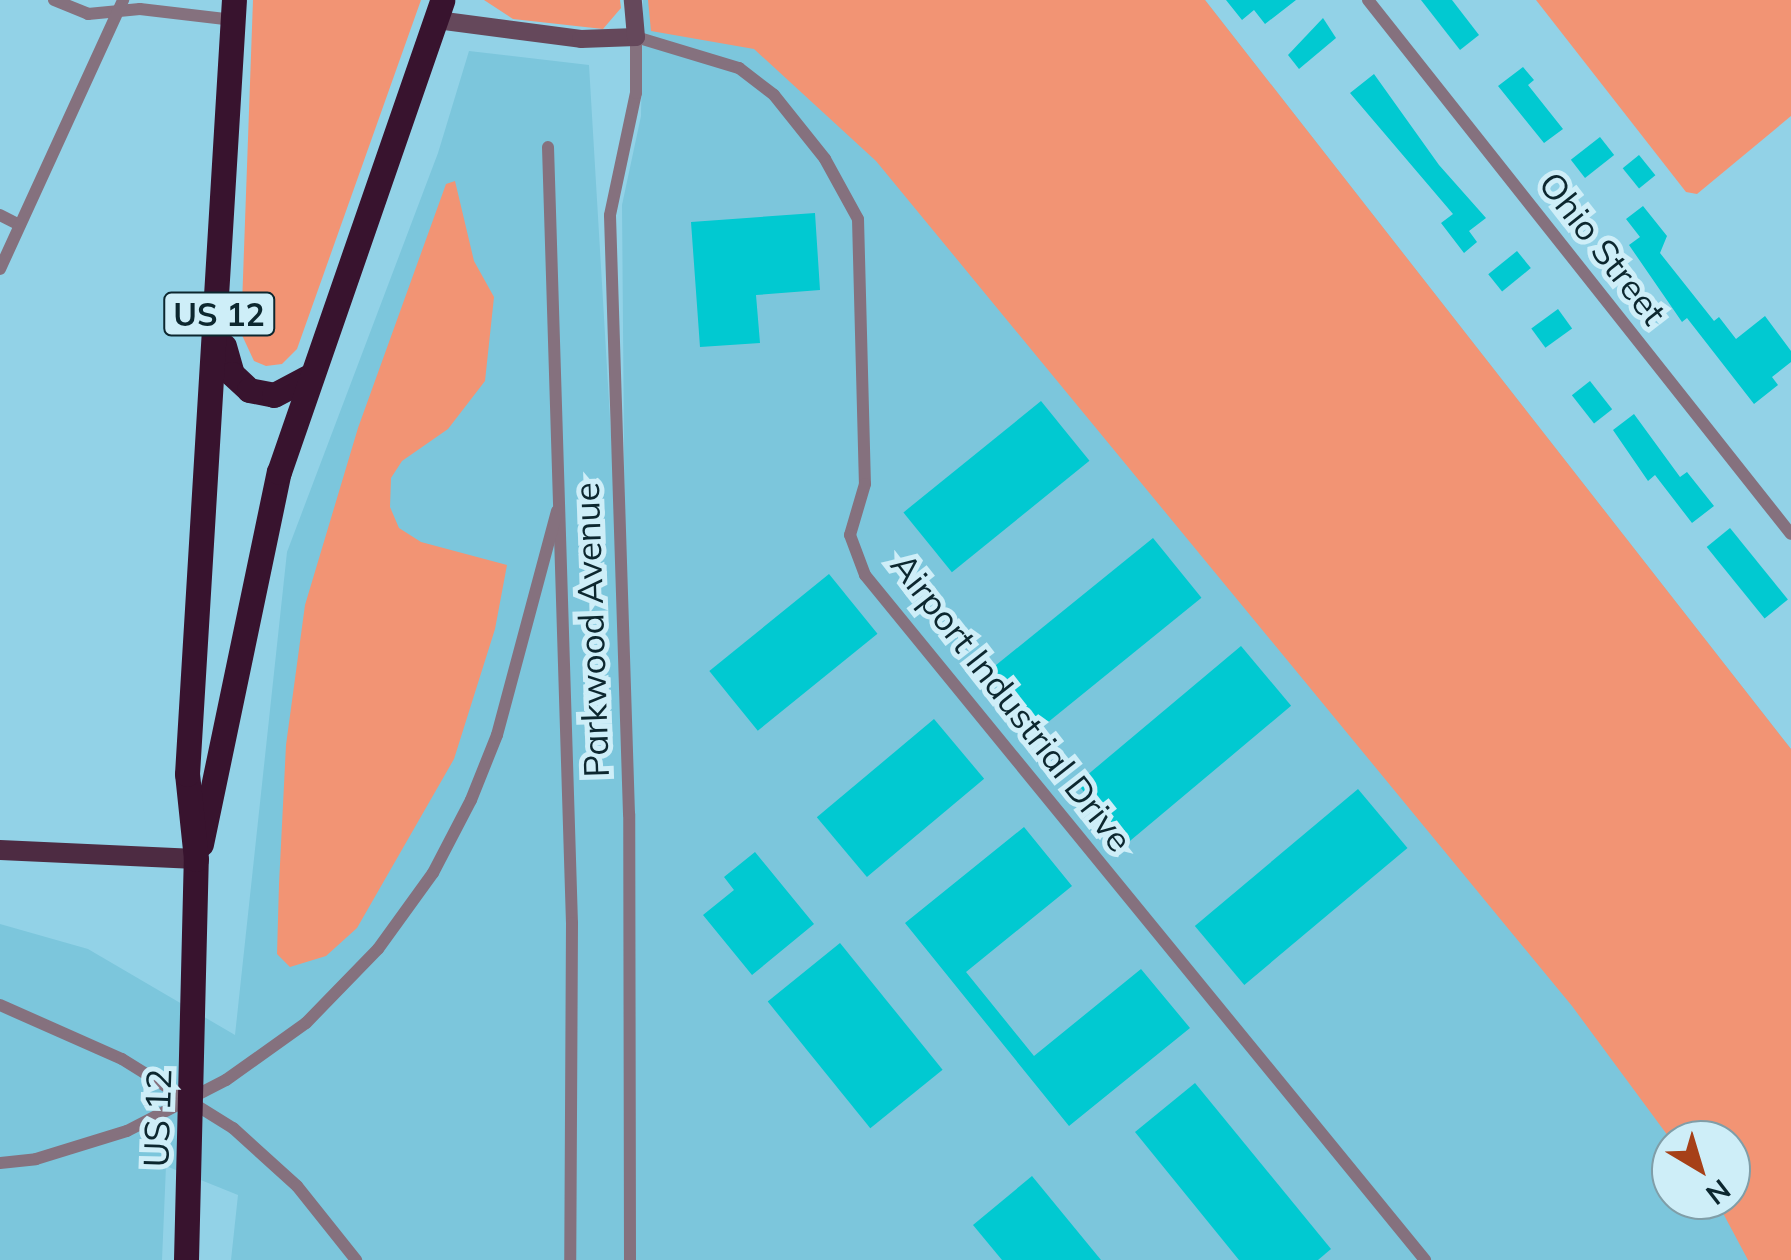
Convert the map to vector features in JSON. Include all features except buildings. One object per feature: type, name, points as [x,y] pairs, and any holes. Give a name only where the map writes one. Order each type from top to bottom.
[{"type":"highway","name":"US 12","points":[[186,1260],[195,1027],[196,859],[187,774],[220,311],[234,10]]},
{"type":"highway","name":"US 12","points":[[196,859],[264,530],[310,376],[440,10]]},
{"type":"highway","points":[[220,311],[225,359],[249,390],[274,395],[310,376]]},
{"type":"main road","points":[[0,850],[196,859]]},
{"type":"street","points":[[54,0],[88,14],[120,7],[234,10]]},
{"type":"street","name":"Parkwood Avenue","points":[[630,1260],[629,814],[610,215],[636,94],[633,0]]},
{"type":"street","name":"Ohio Street","points":[[1368,0],[1791,534]]},
{"type":"street","points":[[0,269],[120,7]]},
{"type":"street","name":"Airport Industrial Drive","points":[[440,10],[581,39],[636,37],[738,68],[774,95],[825,158],[858,219],[865,484],[850,536],[865,574],[1425,1260]]},
{"type":"street","points":[[548,147],[575,1111],[570,1260]]},
{"type":"street","points":[[0,215],[20,225]]},
{"type":"street","points":[[0,1162],[36,1159],[164,1113],[226,1080],[306,1023],[378,949],[451,842],[497,735],[560,502]]},
{"type":"street","points":[[0,1006],[122,1060],[233,1128],[297,1186],[356,1260]]},
{"type":"shaded area","points":[[253,0],[421,0],[297,349],[282,364],[266,366],[254,361],[241,333]]},
{"type":"shaded area","points":[[484,0],[620,0],[621,8],[603,29],[513,19]]},
{"type":"shaded area","points":[[643,0],[1205,0],[1791,749],[1791,1260],[231,1260],[238,1195],[166,1166],[162,1260],[0,1260],[0,924],[88,949],[235,1035],[287,552],[438,153],[469,51],[589,65],[626,688],[622,205],[641,116]]},
{"type":"shaded area","points":[[648,0],[1205,0],[1791,749],[1791,1260],[1748,1260],[1727,1220],[1751,1220],[1751,1120],[1656,1120],[1572,1006],[876,161],[754,49],[651,31]]},
{"type":"shaded area","points":[[1536,0],[1791,0],[1791,116],[1697,194],[1686,192]]},
{"type":"shaded area","points":[[455,181],[474,261],[494,297],[485,381],[448,429],[402,461],[391,478],[390,507],[399,528],[421,542],[507,565],[495,629],[454,759],[357,928],[326,956],[290,967],[277,954],[279,884],[286,745],[305,605],[358,428],[446,184]]}]
